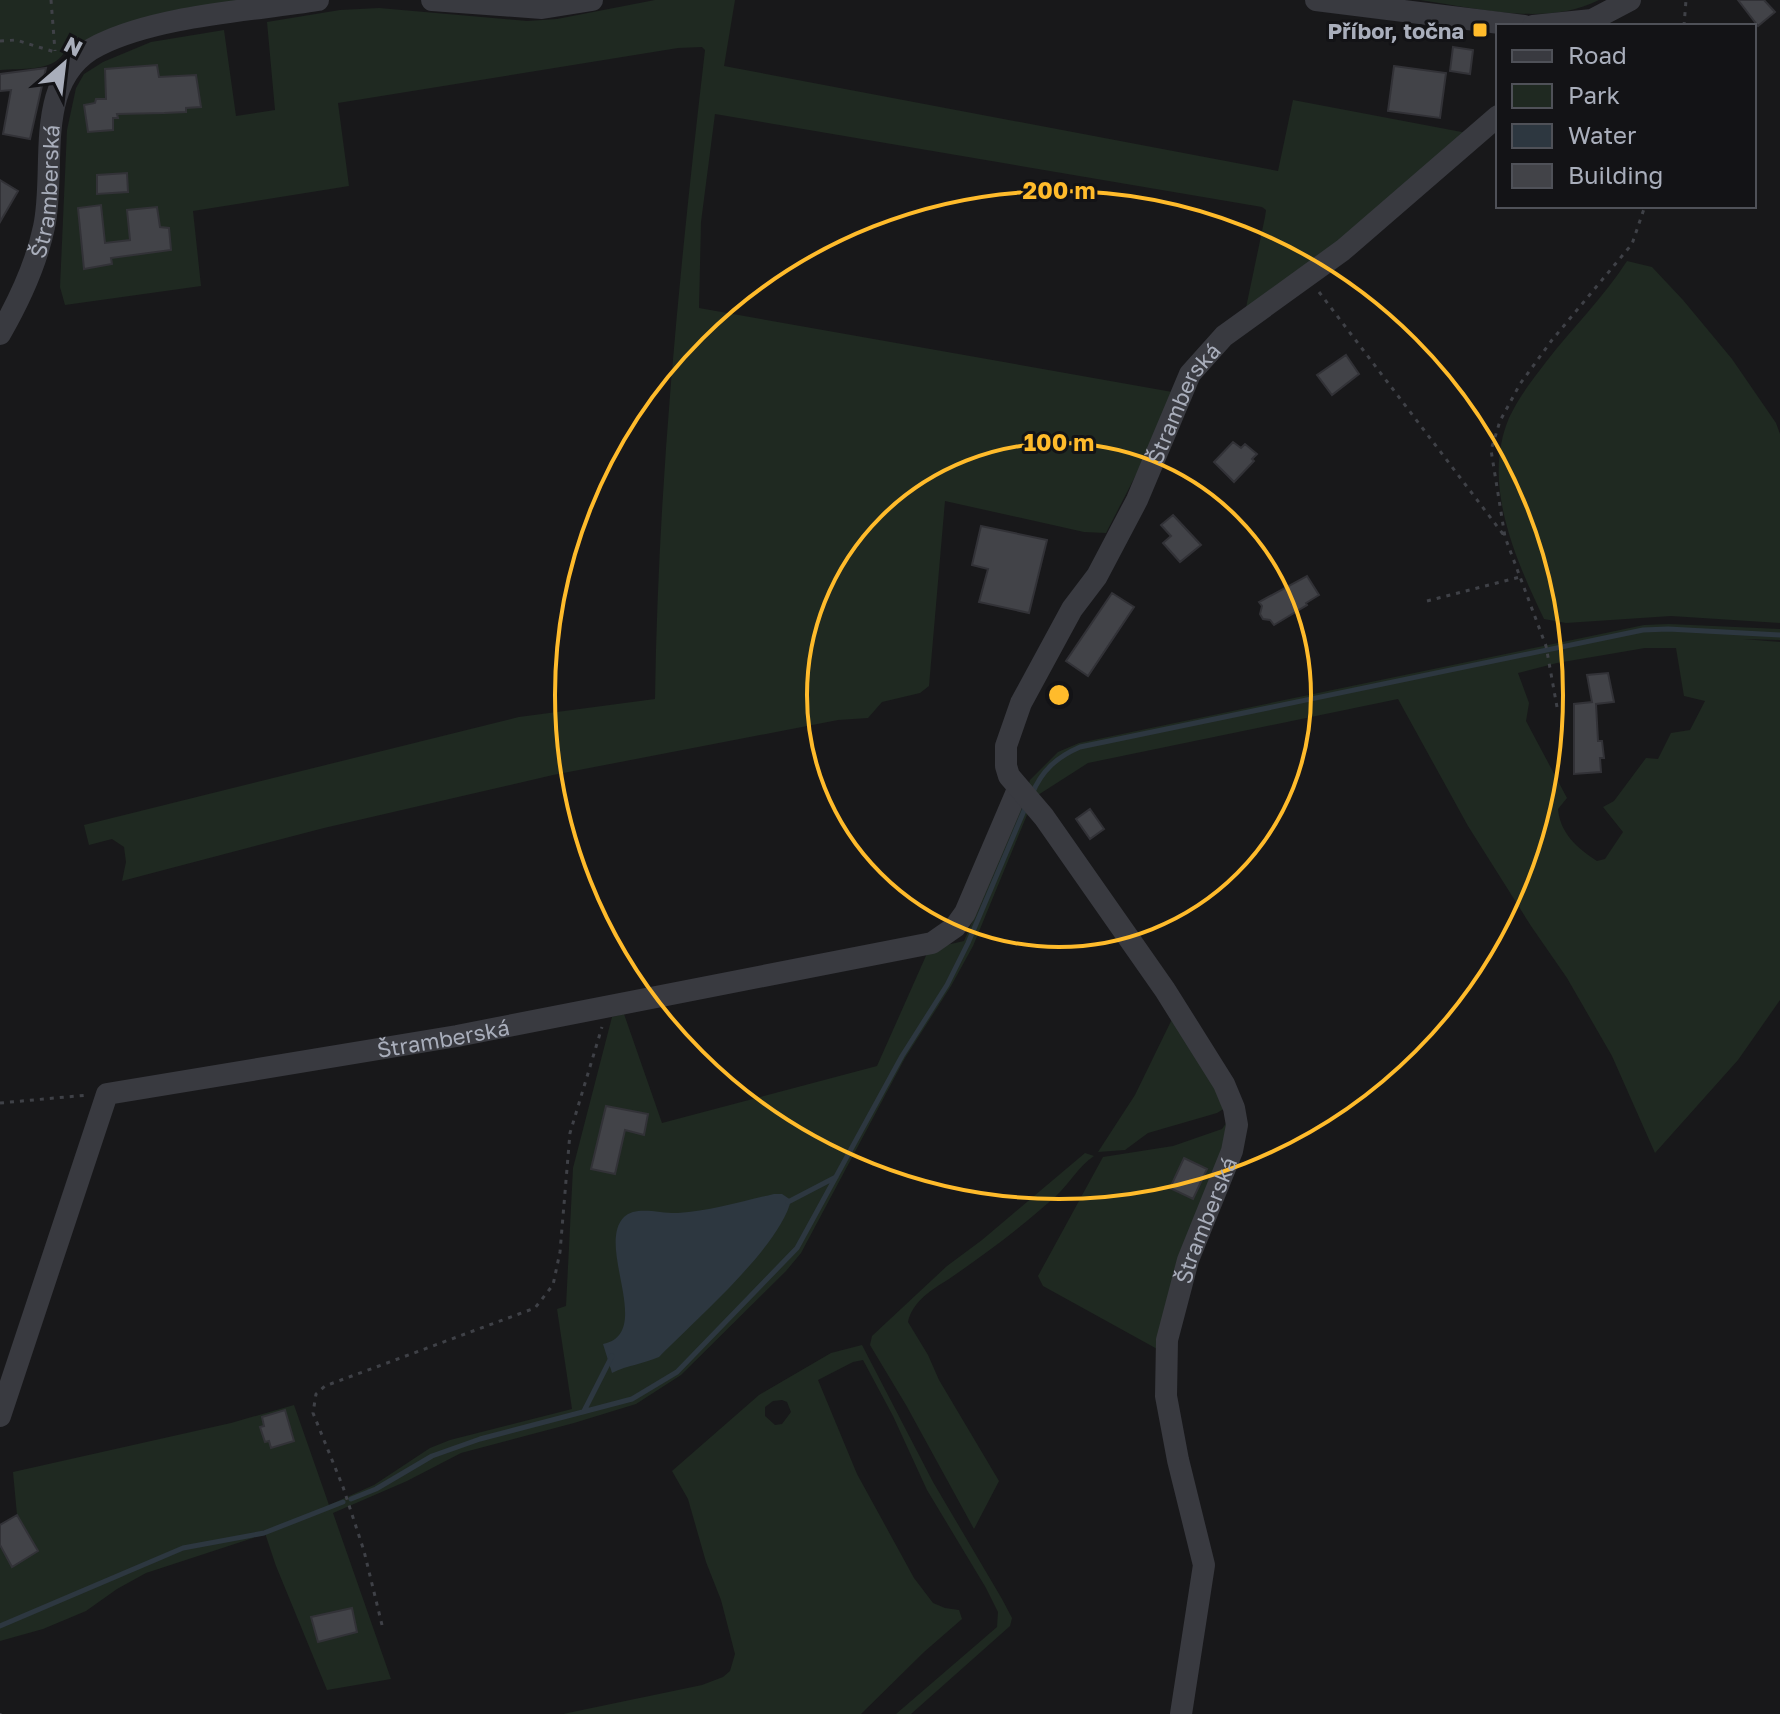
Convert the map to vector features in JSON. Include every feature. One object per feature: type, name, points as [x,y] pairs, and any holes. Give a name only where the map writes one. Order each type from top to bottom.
[{"type":"street","name":"Štramberská","points":[[0,334],[37,255],[48,207],[51,115],[59,89],[79,58],[99,45],[124,35],[175,22],[318,0]]},
{"type":"street","points":[[432,0],[542,8],[592,0]]},
{"type":"street","points":[[1316,0],[1508,24]]},
{"type":"street","points":[[1573,24],[1593,23],[1630,0]]},
{"type":"street","name":"Štramberská","points":[[1181,1714],[1204,1565],[1166,1396],[1167,1340],[1188,1260],[1232,1151],[1237,1125],[1224,1084],[1165,990],[1044,817],[1018,789],[1006,766],[1006,746],[1015,714],[1072,609],[1097,576],[1131,512],[1190,374],[1224,336],[1343,250],[1496,118]]},
{"type":"street","name":"Štramberská","points":[[107,1094],[457,1036],[932,943],[955,927],[970,903],[1018,789]]},
{"type":"street","points":[[0,1416],[107,1094]]},
{"type":"path","points":[[0,41],[16,40],[55,51],[51,0]]},
{"type":"path","points":[[1684,24],[1686,0]]},
{"type":"path","points":[[1557,707],[1546,646],[1505,537],[1491,450],[1500,421],[1520,384],[1552,340],[1632,244],[1644,208]]},
{"type":"path","points":[[1307,276],[1505,537]]},
{"type":"path","points":[[1427,601],[1520,577]]},
{"type":"path","points":[[382,1625],[352,1512],[313,1413],[316,1394],[325,1386],[535,1308],[546,1297],[553,1285],[560,1252],[570,1133],[600,1032],[612,1004]]},
{"type":"path","points":[[0,1103],[107,1094]]},
{"type":"green space","points":[[0,0],[240,0],[72,54],[64,53],[44,66],[0,70]]},
{"type":"green space","points":[[655,0],[735,0],[724,66],[1278,171],[1293,100],[1467,133],[1243,322],[1265,217],[1266,210],[1262,207],[715,114],[701,222],[699,308],[1178,393],[1106,533],[1084,532],[945,501],[929,686],[920,693],[882,702],[868,718],[838,720],[553,775],[324,828],[122,881],[126,862],[124,847],[112,839],[89,845],[84,825],[519,717],[655,699],[661,536],[672,374],[705,50],[702,47],[678,48],[338,103],[349,186],[193,211],[201,286],[65,305],[60,287],[67,130],[76,88],[84,74],[103,62],[151,42],[224,30],[236,116],[275,110],[267,22],[340,10],[379,8],[527,21],[557,19]]},
{"type":"green space","points":[[1420,0],[1599,0],[1557,13],[1534,14],[1488,11]]},
{"type":"green space","points":[[1627,261],[1652,267],[1683,300],[1732,359],[1776,423],[1780,434],[1780,623],[1671,616],[1566,623],[1544,619],[1523,572],[1513,547],[1500,495],[1501,443],[1509,418],[1536,375]]},
{"type":"green space","points":[[1644,625],[1780,629],[1780,640],[1743,639],[1780,642],[1780,1000],[1738,1060],[1655,1153],[1612,1056],[1567,978],[1468,826],[1398,699],[1088,763],[1038,795],[1029,810],[973,946],[905,1058],[801,1253],[786,1271],[681,1375],[636,1404],[461,1453],[407,1481],[333,1513],[391,1679],[327,1690],[264,1530],[253,1538],[146,1573],[86,1611],[43,1629],[0,1641],[0,1525],[17,1515],[13,1472],[231,1423],[294,1405],[329,1505],[374,1485],[430,1448],[450,1440],[572,1409],[557,1309],[566,1306],[573,1168],[612,1017],[624,1014],[662,1123],[877,1066],[929,949],[964,941],[1023,804],[1030,780],[1058,752],[1079,743]],"holes":[[[1645,648],[1676,648],[1684,696],[1705,701],[1690,730],[1671,733],[1658,759],[1646,758],[1614,801],[1603,807],[1623,832],[1605,859],[1597,861],[1576,845],[1559,818],[1558,809],[1567,798],[1526,721],[1529,703],[1518,673]]]},
{"type":"green space","points":[[1173,1017],[1225,1108],[1148,1133],[1125,1150],[1098,1152],[1135,1095]]},
{"type":"green space","points":[[1229,1119],[1232,1135],[1159,1350],[1043,1286],[1038,1276],[1103,1157],[1173,1146],[1222,1129]]},
{"type":"green space","points":[[1085,1153],[1094,1156],[1056,1196],[1004,1239],[936,1287],[910,1315],[908,1322],[939,1380],[999,1481],[974,1529],[870,1345],[872,1336],[947,1266]]},
{"type":"green space","points":[[862,1345],[933,1482],[1002,1599],[1012,1618],[1010,1626],[911,1714],[896,1714],[997,1627],[998,1612],[927,1490],[863,1360],[818,1380],[857,1474],[914,1578],[933,1603],[959,1610],[962,1619],[861,1714],[563,1714],[702,1685],[730,1671],[735,1654],[721,1600],[706,1562],[688,1499],[672,1471],[759,1395],[831,1353]],"holes":[[[773,1401],[787,1402],[791,1412],[782,1424],[775,1425],[765,1416],[765,1407]]]},
{"type":"water","points":[[782,1194],[791,1200],[784,1219],[754,1261],[659,1357],[612,1373],[603,1344],[618,1337],[624,1324],[625,1307],[616,1248],[617,1230],[624,1217],[635,1211],[678,1213],[702,1210]]},
{"type":"building","points":[[1738,0],[1764,0],[1775,12],[1758,26]]},
{"type":"building","points":[[1453,47],[1473,50],[1470,74],[1450,71]]},
{"type":"building","points":[[157,65],[159,77],[196,75],[201,107],[186,108],[186,112],[117,114],[118,118],[113,118],[113,130],[88,132],[84,105],[95,103],[96,99],[106,99],[105,69]]},
{"type":"building","points":[[1394,66],[1446,73],[1440,118],[1388,111]]},
{"type":"building","points":[[46,68],[30,139],[3,134],[11,90],[0,91],[0,74]]},
{"type":"building","points":[[127,173],[128,192],[97,194],[97,175]]},
{"type":"building","points":[[0,180],[18,191],[0,222]]},
{"type":"building","points":[[101,205],[105,243],[130,240],[127,210],[157,207],[160,227],[169,228],[171,250],[111,258],[112,264],[84,269],[78,208]]},
{"type":"building","points":[[1346,355],[1359,374],[1332,395],[1317,375]]},
{"type":"building","points":[[1233,442],[1241,448],[1245,444],[1257,454],[1234,482],[1214,462]]},
{"type":"building","points":[[1173,515],[1201,545],[1180,562],[1163,543],[1171,536],[1161,525]]},
{"type":"building","points":[[981,526],[1047,540],[1029,613],[979,602],[988,569],[972,565]]},
{"type":"building","points":[[1307,576],[1319,595],[1274,625],[1270,620],[1263,619],[1259,602]]},
{"type":"building","points":[[1112,593],[1134,607],[1088,676],[1066,661]]},
{"type":"building","points":[[1608,673],[1614,702],[1596,704],[1598,741],[1602,741],[1604,758],[1600,758],[1601,772],[1574,774],[1574,704],[1592,702],[1587,675]]},
{"type":"building","points":[[1090,809],[1104,829],[1090,839],[1076,819]]},
{"type":"building","points":[[606,1106],[648,1114],[644,1135],[625,1130],[615,1174],[591,1169]]},
{"type":"building","points":[[1184,1158],[1207,1169],[1193,1199],[1170,1188]]},
{"type":"building","points":[[285,1410],[294,1441],[271,1448],[269,1441],[265,1442],[260,1427],[264,1426],[262,1417]]},
{"type":"building","points":[[17,1515],[38,1551],[12,1567],[0,1545],[0,1525]]},
{"type":"building","points":[[352,1608],[357,1632],[318,1642],[311,1617]]},
{"type":"waterway","points":[[1032,794],[1051,765],[1080,747],[1643,630],[1780,635]]},
{"type":"waterway","points":[[351,1499],[376,1489],[432,1456],[480,1439],[632,1399],[677,1372],[797,1248],[902,1056],[947,985],[1026,806]]},
{"type":"waterway","points":[[788,1202],[836,1177]]},
{"type":"waterway","points":[[584,1411],[612,1356]]},
{"type":"waterway","points":[[0,1626],[183,1548],[264,1533],[343,1502]]},
{"type":"place","name":"Příbor, točna","points":[[1480,30]]}]
